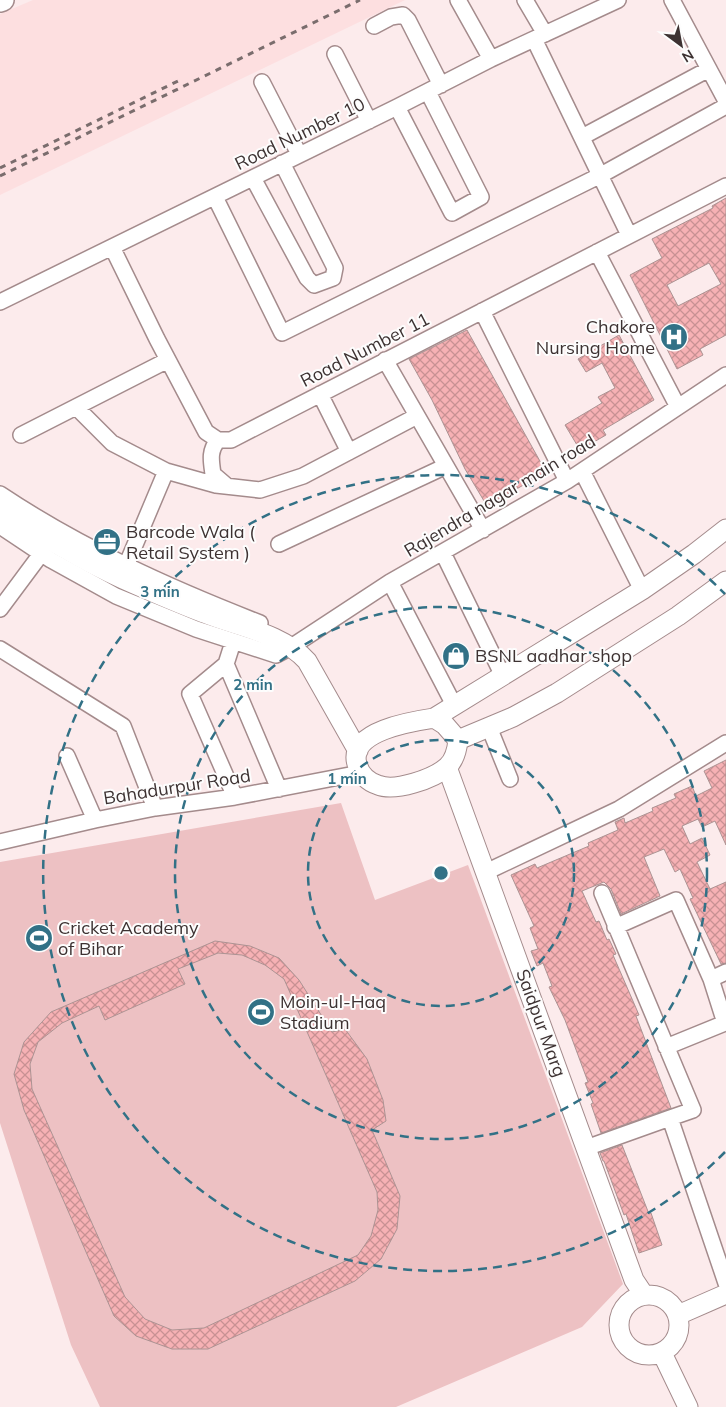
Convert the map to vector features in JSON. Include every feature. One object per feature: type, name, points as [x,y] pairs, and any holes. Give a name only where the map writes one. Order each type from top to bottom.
[{"type":"main road","points":[[0,509],[92,565],[122,579],[205,614],[292,643],[307,661],[358,751]]},
{"type":"main road","points":[[434,718],[445,725],[458,740],[457,751],[447,767],[435,776],[394,787],[379,786],[360,773],[356,761],[358,751],[365,741],[375,733],[405,722],[434,718],[642,590],[726,529]]},
{"type":"main road","points":[[458,740],[513,717],[557,693],[678,616],[726,581]]},
{"type":"main road","points":[[344,726],[375,733]]},
{"type":"main road","name":"Saidpur Marg","points":[[447,767],[634,1280],[637,1299]]},
{"type":"main road","points":[[652,1294],[663,1298],[672,1305],[678,1315],[679,1330],[673,1343],[662,1352],[646,1355],[630,1349],[621,1336],[619,1320],[626,1305],[637,1299],[652,1294]]},
{"type":"main road","points":[[678,1315],[726,1294]]},
{"type":"main road","points":[[662,1352],[688,1407]]},
{"type":"street","points":[[458,0],[492,59]]},
{"type":"street","points":[[525,0],[582,138],[629,236]]},
{"type":"street","name":"Road Number 10","points":[[0,302],[492,59],[618,0]]},
{"type":"street","points":[[672,0],[726,101]]},
{"type":"street","points":[[374,26],[391,17],[403,16],[408,20],[434,89],[481,197],[452,213],[397,107]]},
{"type":"street","points":[[334,54],[369,121]]},
{"type":"street","points":[[582,138],[709,69]]},
{"type":"street","points":[[262,82],[299,154]]},
{"type":"street","points":[[215,197],[282,333],[601,175],[726,106]]},
{"type":"street","points":[[253,178],[308,278],[314,285],[333,278],[336,268],[282,164]]},
{"type":"street","name":"Road Number 11","points":[[218,440],[230,440],[726,186]]},
{"type":"street","points":[[112,246],[206,432],[218,440],[212,448],[213,474],[227,486]]},
{"type":"street","points":[[598,252],[678,407]]},
{"type":"street","points":[[482,311],[567,481]]},
{"type":"street","points":[[21,435],[168,360]]},
{"type":"street","points":[[385,360],[483,530]]},
{"type":"street","name":"Rajendra nagar main road","points":[[0,526],[41,554],[116,596],[196,629],[276,655],[390,582],[567,481],[726,374]]},
{"type":"street","points":[[320,394],[349,452]]},
{"type":"street","points":[[76,407],[112,443],[166,471],[216,485],[260,490],[303,476],[418,416]]},
{"type":"street","points":[[279,544],[446,466]]},
{"type":"street","points":[[126,566],[166,471]]},
{"type":"street","points":[[582,471],[642,590]]},
{"type":"street","points":[[0,494],[24,510],[126,566],[292,643]]},
{"type":"street","points":[[443,553],[503,676]]},
{"type":"street","points":[[0,609],[41,554]]},
{"type":"street","points":[[390,582],[454,705]]},
{"type":"street","points":[[233,642],[226,664],[190,694],[235,797]]},
{"type":"street","points":[[0,650],[123,726],[155,808]]},
{"type":"street","points":[[226,664],[279,789]]},
{"type":"street","points":[[489,727],[510,779]]},
{"type":"street","points":[[486,872],[620,809],[726,743]]},
{"type":"street","points":[[67,756],[95,820]]},
{"type":"street","name":"Bahadurpur Road","points":[[0,842],[155,808],[235,797],[360,773]]},
{"type":"street","points":[[586,1148],[693,1110],[602,893]]},
{"type":"street","points":[[615,927],[676,900],[711,978],[725,1024],[666,1048]]},
{"type":"street","points":[[711,978],[726,972]]},
{"type":"street","points":[[670,1118],[726,1283]]},
{"type":"shaded area","points":[[33,0],[405,0],[0,195],[0,14]]},
{"type":"shaded area","name":"Moin-ul-Haq Stadium","points":[[341,803],[375,900],[468,865],[623,1284],[582,1327],[396,1407],[100,1407],[71,1345],[0,1123],[0,862]]},
{"type":"building","points":[[726,198],[726,335],[700,349],[703,355],[677,369],[630,275],[662,258],[652,239],[713,208],[712,206]],"holes":[[[709,263],[721,284],[678,306],[667,285]]]},
{"type":"building","points":[[467,330],[546,472],[487,506],[465,469],[432,400],[409,359]]},
{"type":"building","points":[[619,335],[654,400],[603,430],[606,435],[580,450],[565,425],[602,403],[598,397],[615,388],[602,363],[586,372],[578,359]]},
{"type":"building","points":[[726,760],[726,845],[715,821],[702,827],[698,819],[682,826],[690,844],[702,838],[710,855],[697,862],[710,889],[726,882],[726,963],[721,964],[690,899],[693,898],[680,869],[675,872],[664,849],[644,857],[660,896],[621,914],[611,889],[604,882],[582,891],[596,922],[599,921],[607,940],[609,939],[616,954],[613,955],[639,1015],[636,1016],[671,1108],[601,1133],[591,1104],[593,1103],[585,1083],[588,1082],[565,1020],[549,987],[552,986],[543,963],[537,966],[531,951],[538,949],[530,928],[534,926],[511,875],[535,864],[537,868],[589,846],[588,843],[618,830],[615,822],[624,818],[625,823],[653,811],[652,808],[676,798],[674,794],[692,786],[696,796],[712,788],[704,771]]},
{"type":"building","points":[[215,941],[250,946],[279,958],[299,980],[332,1032],[345,1029],[367,1059],[383,1100],[386,1121],[372,1130],[400,1196],[397,1229],[381,1259],[355,1281],[208,1349],[172,1349],[136,1336],[114,1316],[24,1110],[14,1074],[24,1042],[51,1012]],"holes":[[[218,953],[242,955],[265,965],[284,979],[377,1192],[378,1210],[371,1236],[358,1255],[204,1328],[172,1330],[145,1319],[125,1297],[32,1089],[30,1064],[38,1042],[62,1023],[99,1006],[105,1020],[185,984],[178,969]]]},
{"type":"building","points":[[622,1145],[649,1214],[651,1213],[662,1245],[639,1253],[626,1214],[624,1215],[600,1153]]},
{"type":"railway","points":[[0,176],[360,0]]},
{"type":"railway","points":[[0,168],[180,80]]},
{"type":"place","name":"Chakore Nursing Home","points":[[674,337]]},
{"type":"place","name":"Barcode Wala ( Retail System )","points":[[107,542]]},
{"type":"place","name":"BSNL aadhar shop","points":[[456,656]]},
{"type":"place","name":"Cricket Academy of Bihar","points":[[39,938]]},
{"type":"place","name":"Moin-ul-Haq Stadium","points":[[261,1012]]}]
